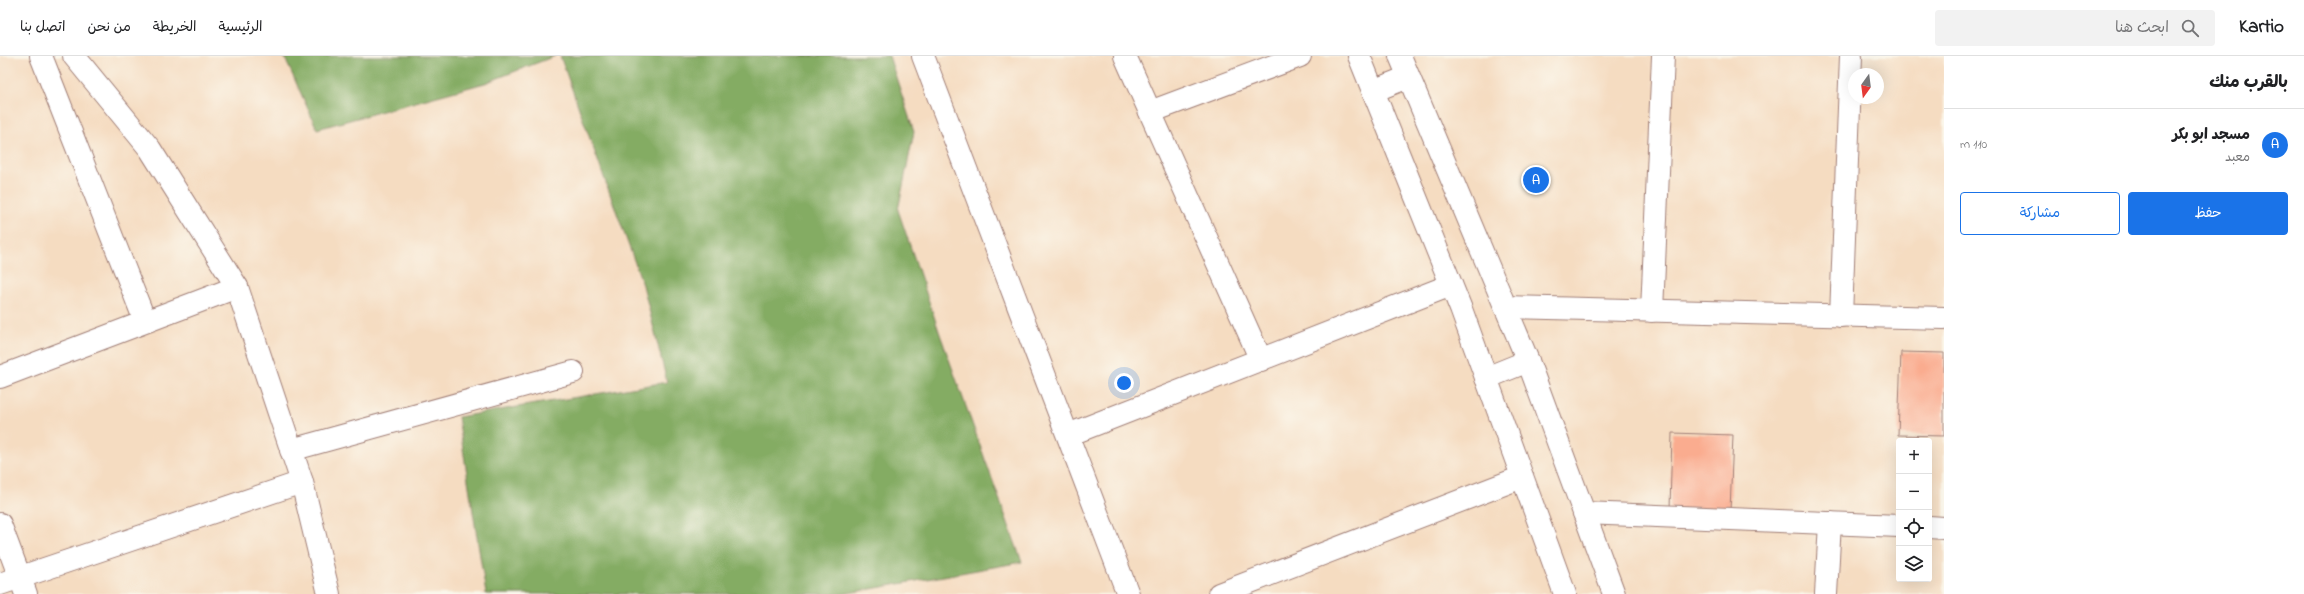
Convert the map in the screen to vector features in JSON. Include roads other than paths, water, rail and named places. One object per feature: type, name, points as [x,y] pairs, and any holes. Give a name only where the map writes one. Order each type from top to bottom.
[{"type":"street","points":[[40,56],[145,321]]},
{"type":"street","points":[[74,56],[150,149],[237,287],[302,482],[329,594]]},
{"type":"street","points":[[923,56],[1128,594]]},
{"type":"street","points":[[1125,56],[1261,360]]},
{"type":"street","points":[[1150,112],[1300,56]]},
{"type":"street","points":[[1358,56],[1451,286],[1565,594]]},
{"type":"street","points":[[1400,56],[1528,361],[1614,594]]},
{"type":"street","points":[[1652,311],[1663,56]]},
{"type":"street","points":[[1842,316],[1851,56]]},
{"type":"street","points":[[1373,91],[1408,77]]},
{"type":"street","points":[[1068,435],[1451,286]]},
{"type":"street","points":[[0,377],[237,287]]},
{"type":"street","points":[[1505,307],[1944,318]]},
{"type":"street","points":[[1486,378],[1528,361]]},
{"type":"street","points":[[291,450],[573,372]]},
{"type":"street","points":[[1219,594],[1522,478]]},
{"type":"street","points":[[0,524],[15,585],[302,482]]},
{"type":"street","points":[[1584,513],[1896,526]]},
{"type":"street","points":[[1826,594],[1830,523]]},
{"type":"street","points":[[1932,527],[1944,528]]},
{"type":"place","name":"مسجد ابو بكر","points":[[1536,180]]}]
